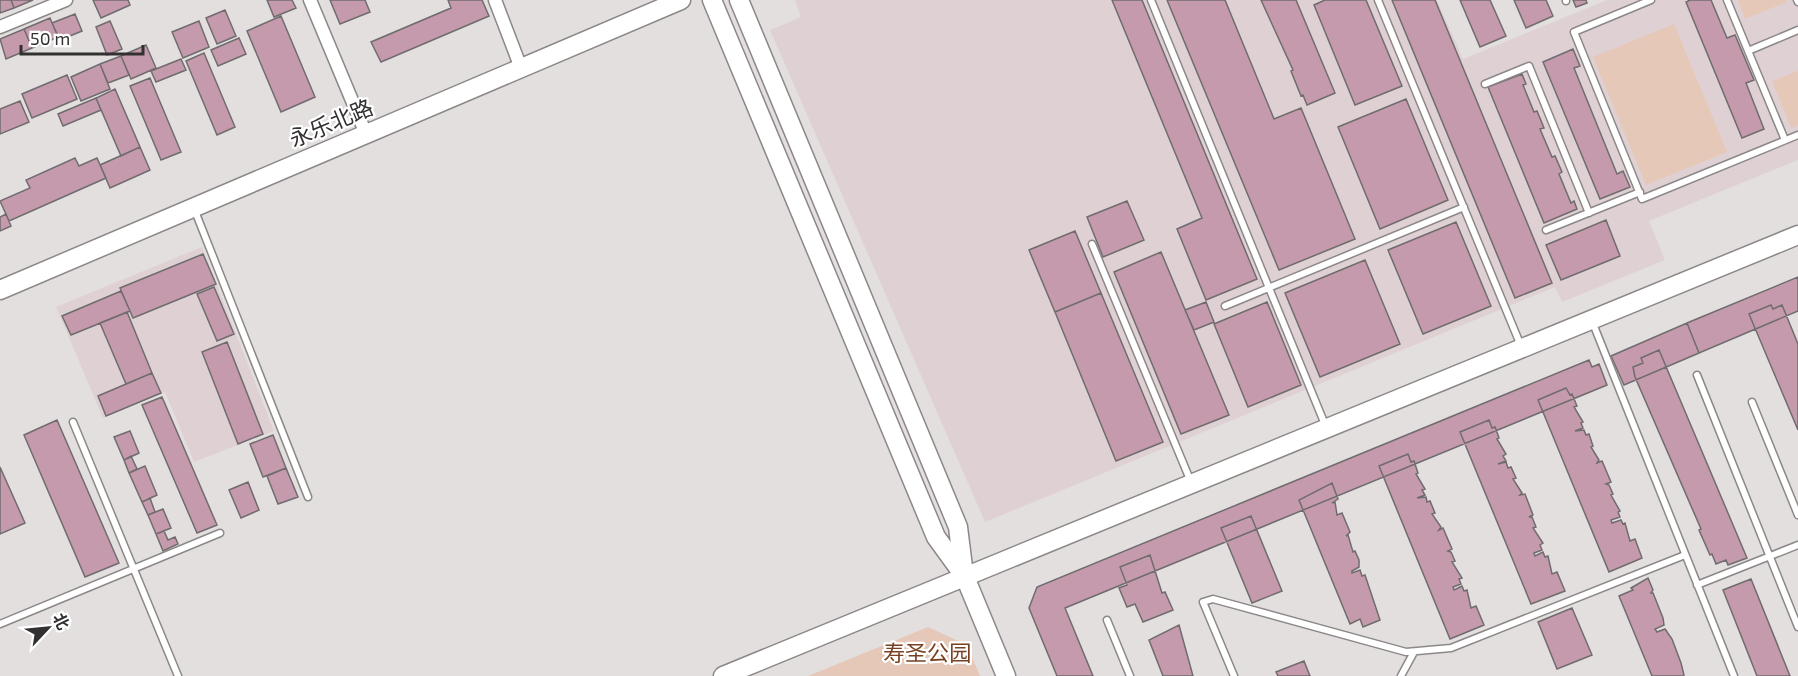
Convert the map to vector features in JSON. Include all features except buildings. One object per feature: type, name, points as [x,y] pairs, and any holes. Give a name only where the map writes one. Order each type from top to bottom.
[{"type":"street","points":[[0,27],[66,0]]},
{"type":"street","points":[[310,0],[366,134]]},
{"type":"street","points":[[495,0],[521,68]]},
{"type":"street","name":"永乐北路","points":[[0,290],[681,0]]},
{"type":"street","points":[[712,0],[936,537],[965,577],[1006,676]]},
{"type":"street","points":[[739,0],[958,527],[965,577]]},
{"type":"street","points":[[723,676],[1798,236]]},
{"type":"lane","points":[[1151,0],[1326,429]]},
{"type":"lane","points":[[1378,0],[1522,348]]},
{"type":"lane","points":[[1651,0],[1574,32],[1642,199],[1798,135]]},
{"type":"lane","points":[[1727,0],[1785,140]]},
{"type":"lane","points":[[1748,51],[1798,30]]},
{"type":"lane","points":[[1485,84],[1529,66],[1589,213]]},
{"type":"lane","points":[[1546,230],[1640,192]]},
{"type":"lane","points":[[194,207],[308,497]]},
{"type":"lane","points":[[1225,306],[1464,207]]},
{"type":"lane","points":[[1092,244],[1191,484]]},
{"type":"lane","points":[[1592,320],[1734,676]]},
{"type":"lane","points":[[1697,375],[1798,627]]},
{"type":"lane","points":[[1752,402],[1798,515]]},
{"type":"lane","points":[[73,422],[136,568],[178,676]]},
{"type":"lane","points":[[0,624],[220,533]]},
{"type":"lane","points":[[1697,585],[1798,545]]},
{"type":"lane","points":[[1234,676],[1203,602],[1213,599],[1414,652],[1451,648],[1685,555]]},
{"type":"lane","points":[[1107,620],[1130,676]]},
{"type":"lane","points":[[1401,676],[1414,652]]},
{"type":"shaded area","points":[[795,0],[1437,0],[1463,59],[1607,0],[1798,0],[1798,160],[1649,221],[1665,260],[1562,302],[1555,287],[985,522],[770,30],[801,17]]},
{"type":"shaded area","points":[[202,247],[274,431],[194,462],[165,392],[103,418],[56,307]]},
{"type":"green space","points":[[1738,0],[1786,0],[1787,2],[1745,19]]},
{"type":"green space","points":[[1674,24],[1727,152],[1646,185],[1593,57]]},
{"type":"green space","points":[[1798,71],[1798,125],[1791,128],[1772,81]]},
{"type":"green space","name":"寿圣公园","points":[[928,627],[967,645],[980,676],[808,676]]}]
